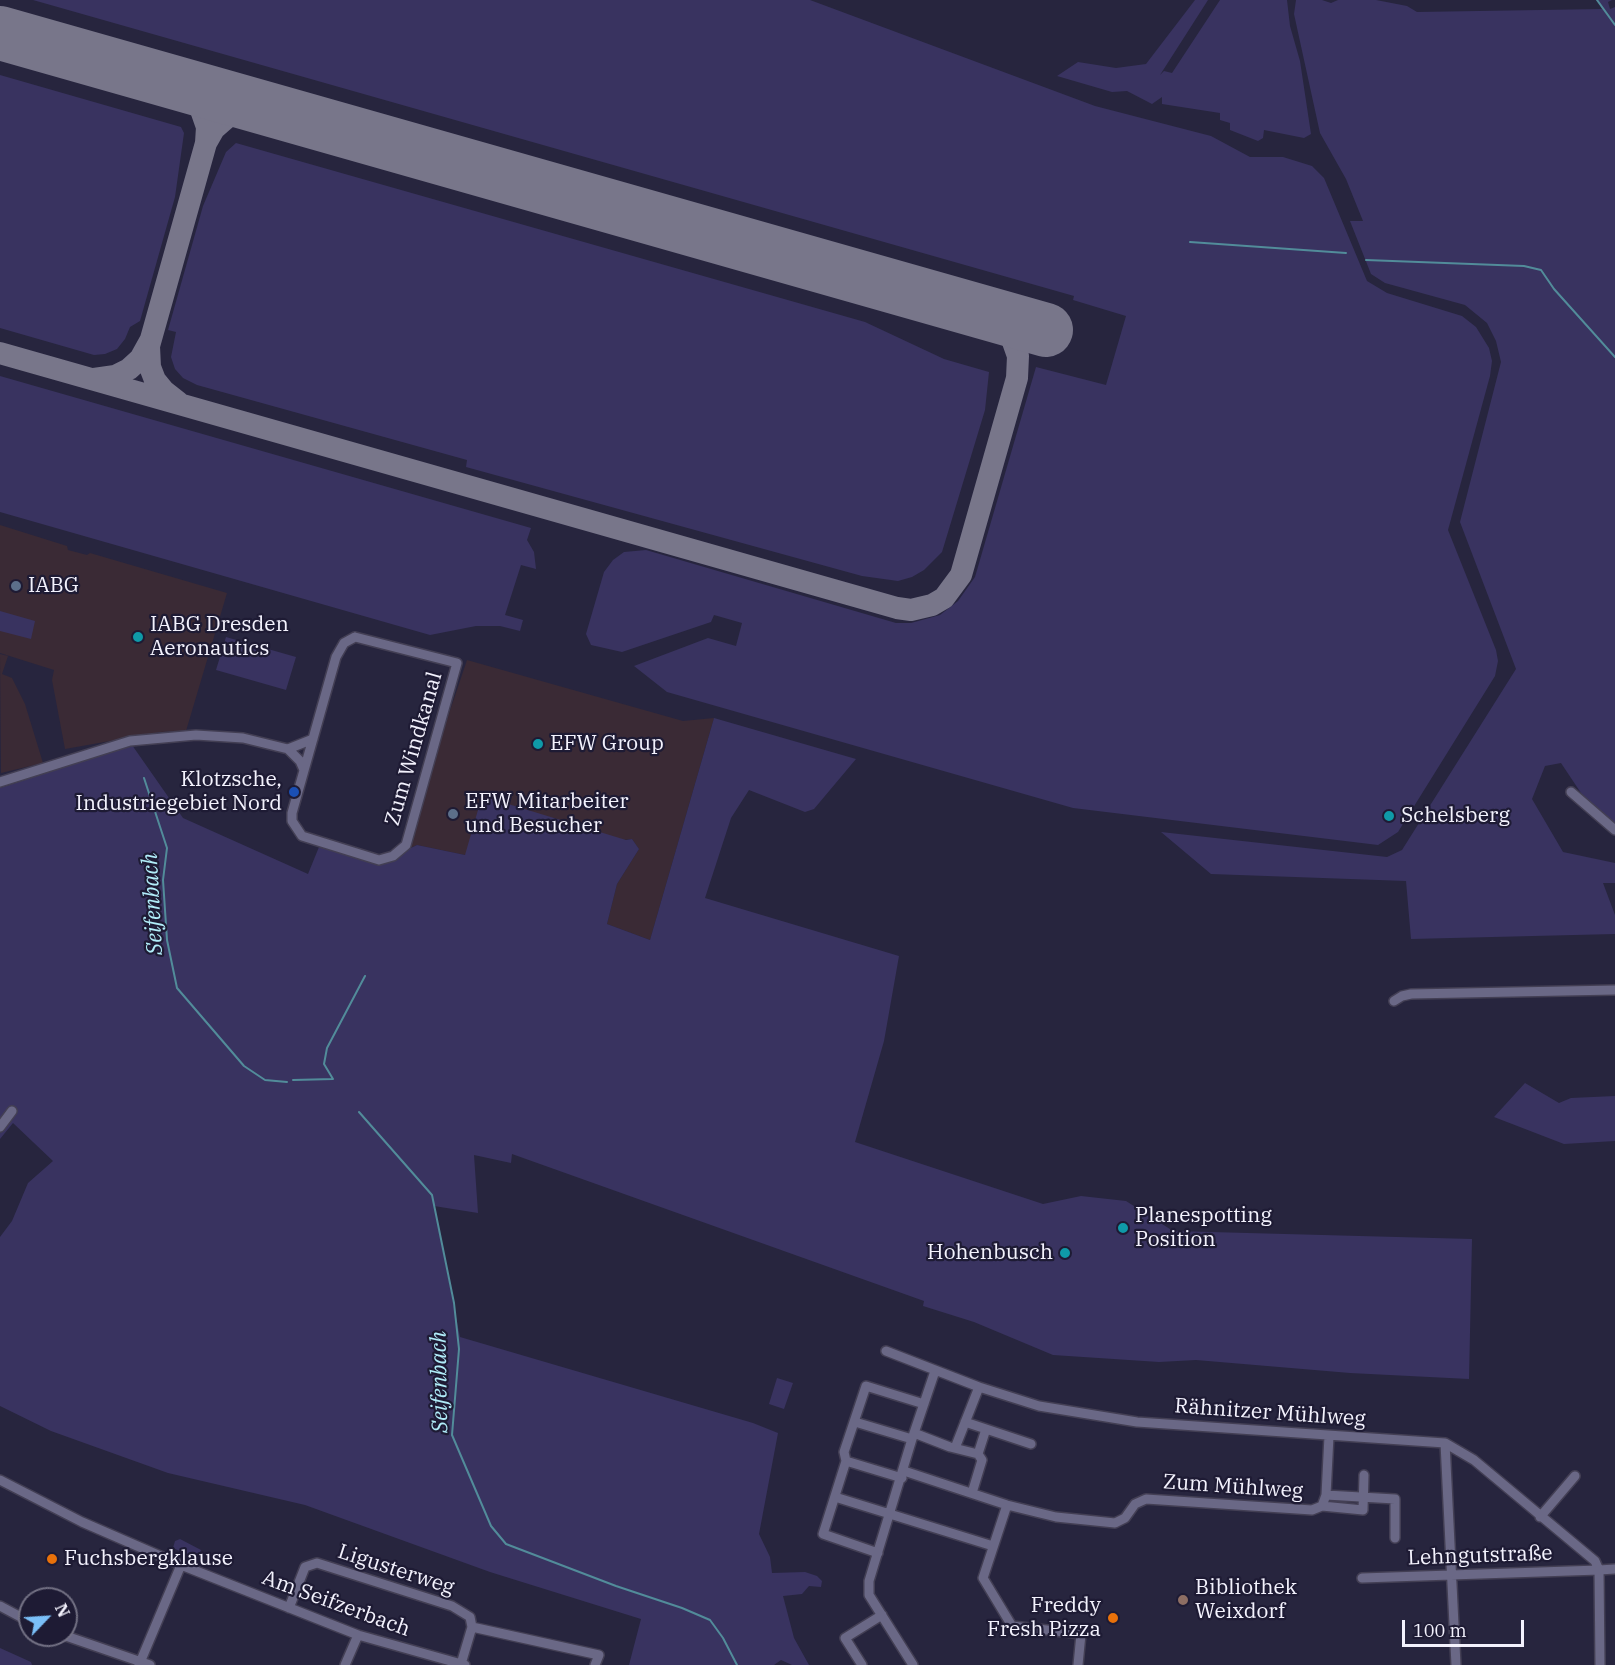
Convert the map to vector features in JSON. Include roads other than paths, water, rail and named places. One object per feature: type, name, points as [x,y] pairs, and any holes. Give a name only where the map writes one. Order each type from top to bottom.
[{"type":"street","name":"Zum Windkanal","points":[[355,637],[457,663],[406,845],[393,856],[379,860],[302,836],[295,828],[292,813],[313,739],[336,657],[344,643],[355,637]]},
{"type":"street","points":[[0,782],[111,746],[159,736],[218,735],[288,749],[313,739]]},
{"type":"street","points":[[288,749],[300,761],[304,770]]},
{"type":"street","points":[[1571,792],[1615,830]]},
{"type":"street","points":[[1394,1002],[1402,996],[1411,994],[1615,990]]},
{"type":"street","points":[[0,1127],[12,1111]]},
{"type":"street","name":"Rähnitzer Mühlweg","points":[[886,1351],[979,1387],[1039,1406],[1137,1422],[1445,1443],[1474,1460],[1595,1561],[1599,1570]]},
{"type":"street","points":[[913,1665],[869,1594],[869,1581],[935,1371]]},
{"type":"street","points":[[878,1553],[823,1534],[846,1461],[844,1452],[866,1386],[924,1404]]},
{"type":"street","points":[[956,1448],[979,1387]]},
{"type":"street","points":[[855,1422],[978,1454],[982,1460],[972,1492]]},
{"type":"street","points":[[965,1422],[1031,1444]]},
{"type":"street","points":[[978,1454],[986,1430]]},
{"type":"street","name":"Zum Mühlweg","points":[[1322,1506],[1326,1495],[1329,1436]]},
{"type":"street","points":[[1445,1443],[1456,1665]]},
{"type":"street","name":"Zum Mühlweg","points":[[846,1461],[972,1492],[1007,1505],[1056,1517],[1115,1523],[1125,1518],[1135,1504],[1146,1499],[1312,1510],[1322,1506],[1363,1509],[1364,1498]]},
{"type":"street","points":[[1364,1475],[1364,1498]]},
{"type":"street","points":[[1540,1517],[1575,1476]]},
{"type":"street","name":"Am Seifzerbach","points":[[0,1480],[82,1522],[181,1565],[358,1635],[463,1665]]},
{"type":"street","name":"Zum Mühlweg","points":[[1326,1495],[1395,1499],[1395,1538]]},
{"type":"street","points":[[835,1497],[993,1546]]},
{"type":"street","points":[[1007,1505],[983,1578],[1012,1626],[1081,1634],[1078,1665]]},
{"type":"street","name":"Ligusterweg","points":[[289,1608],[305,1567],[317,1563],[452,1606],[470,1617],[472,1627]]},
{"type":"street","points":[[78,1640],[143,1664],[181,1565]]},
{"type":"street","points":[[1600,1665],[1599,1570],[1615,1569]]},
{"type":"street","name":"Lehngutstraße","points":[[1362,1578],[1599,1570]]},
{"type":"street","points":[[0,1606],[18,1616]]},
{"type":"street","points":[[862,1665],[845,1638],[882,1615]]},
{"type":"street","points":[[463,1665],[472,1627],[599,1655],[595,1665]]},
{"type":"street","points":[[345,1665],[358,1635]]},
{"type":"waterway","points":[[1597,0],[1615,25]]},
{"type":"waterway","points":[[1190,242],[1346,253]]},
{"type":"waterway","points":[[1366,260],[1524,266],[1541,270],[1554,289],[1615,357]]},
{"type":"waterway","name":"Seifenbach","points":[[144,778],[167,848],[163,880],[167,940],[177,988],[244,1066],[265,1080],[287,1082]]},
{"type":"waterway","points":[[293,1080],[333,1079],[324,1064],[327,1048],[365,976]]},
{"type":"waterway","name":"Seifenbach","points":[[359,1112],[432,1195],[454,1303],[459,1349],[452,1435],[491,1526],[506,1544],[710,1620],[723,1638],[737,1665]]},
{"type":"place","name":"IABG","points":[[16,586]]},
{"type":"place","name":"IABG Dresden Aeronautics","points":[[138,637]]},
{"type":"place","name":"EFW Group","points":[[538,744]]},
{"type":"place","name":"Klotzsche, Industriegebiet Nord","points":[[294,792]]},
{"type":"place","name":"EFW Mitarbeiter und Besucher","points":[[453,814]]},
{"type":"place","name":"Schelsberg","points":[[1389,816]]},
{"type":"place","name":"Planespotting Position","points":[[1123,1228]]},
{"type":"place","name":"Hohenbusch","points":[[1065,1253]]},
{"type":"place","name":"Fuchsbergklause","points":[[52,1559]]},
{"type":"place","name":"Bibliothek Weixdorf","points":[[1183,1600]]},
{"type":"place","name":"Freddy Fresh Pizza","points":[[1113,1618]]}]
